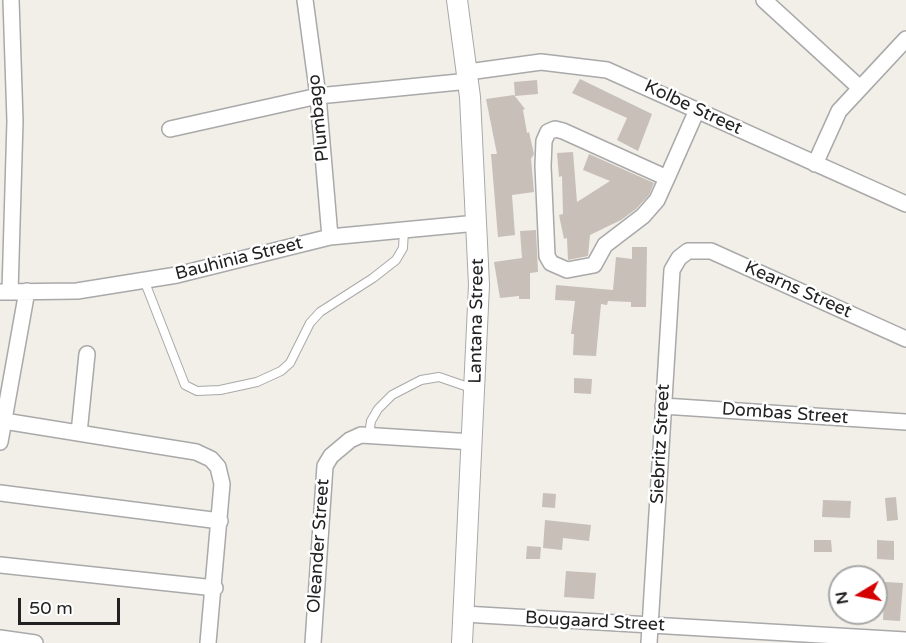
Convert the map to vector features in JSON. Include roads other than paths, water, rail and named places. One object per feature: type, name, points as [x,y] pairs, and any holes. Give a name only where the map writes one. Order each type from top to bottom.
[{"type":"street","points":[[5,292],[6,169],[15,121],[6,55],[11,0]]},
{"type":"street","name":"Plumbago","points":[[305,0],[318,96],[330,237]]},
{"type":"street","name":"Lantana Street","points":[[458,0],[468,77],[477,223],[476,390],[462,643]]},
{"type":"street","points":[[764,0],[860,88]]},
{"type":"street","points":[[815,164],[839,111],[906,39]]},
{"type":"street","name":"Kolbe Street","points":[[170,129],[318,96],[468,77],[541,62],[584,66],[607,70],[906,204]]},
{"type":"street","points":[[667,178],[563,131],[555,129],[548,132],[544,141],[543,166],[547,255],[551,263],[567,270],[594,265],[605,245],[644,216],[657,200],[667,178],[697,110]]},
{"type":"street","name":"Bauhinia Street","points":[[5,292],[77,291],[177,275],[330,237],[477,223]]},
{"type":"street","name":"Kearns Street","points":[[688,251],[711,251],[906,339]]},
{"type":"street","name":"Siebritz Street","points":[[649,643],[672,270],[679,258],[688,251]]},
{"type":"street","points":[[0,442],[27,291]]},
{"type":"street","points":[[79,433],[87,354]]},
{"type":"street","name":"Dombas Street","points":[[663,406],[906,422]]},
{"type":"street","points":[[4,421],[196,452],[211,459],[218,467],[222,484],[215,588],[208,643]]},
{"type":"street","name":"Oleander Street","points":[[313,643],[325,466],[331,456],[350,440],[361,435],[473,442]]},
{"type":"street","points":[[0,493],[220,521]]},
{"type":"street","points":[[0,565],[215,588]]},
{"type":"street","name":"Bougaard Street","points":[[464,614],[906,640]]},
{"type":"street","points":[[0,638],[34,643]]},
{"type":"lane","points":[[144,280],[185,385],[196,391],[219,390],[257,382],[281,371],[290,363],[310,323],[320,312],[373,278],[396,260],[403,248],[404,230]]},
{"type":"lane","points":[[369,435],[371,421],[378,409],[392,395],[420,380],[439,377],[476,390]]}]
